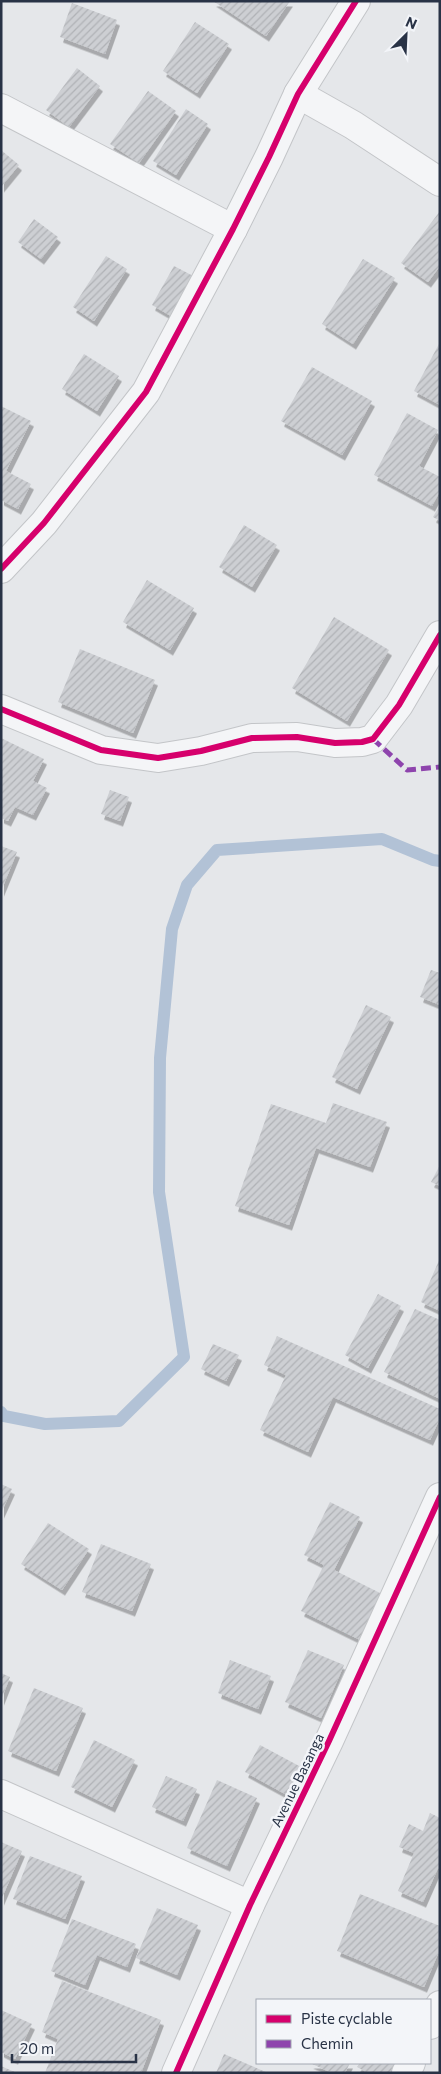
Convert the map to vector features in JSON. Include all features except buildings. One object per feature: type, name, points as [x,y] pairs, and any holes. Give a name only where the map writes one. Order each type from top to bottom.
[{"type":"street","points":[[1,569],[44,523],[146,392],[270,157],[298,94],[356,1]]},
{"type":"street","points":[[298,94],[353,125],[440,182]]},
{"type":"street","points":[[1,108],[233,228]]},
{"type":"street","points":[[1,708],[101,750],[158,758],[252,738],[297,737],[335,743],[362,742],[374,739],[398,704],[440,634]]},
{"type":"street","name":"Avenue Basanga","points":[[176,2073],[250,1905],[330,1741],[440,1497]]},
{"type":"street","points":[[1,1794],[250,1905]]},
{"type":"street","points":[[431,2023],[440,2005]]},
{"type":"waterway","points":[[1,1412],[4,1416],[45,1424],[119,1421],[184,1357],[159,1192],[160,1058],[172,929],[187,885],[217,850],[382,839],[433,860],[440,861]]},
{"type":"marked path","points":[[373,739],[407,770],[440,767]]},
{"type":"cycle path","points":[[1,569],[44,523],[146,392],[233,229],[298,94],[356,1]]},
{"type":"cycle path","points":[[1,709],[101,750],[158,758],[201,751],[252,738],[297,737],[335,743],[362,742],[373,739],[399,705],[440,635]]},
{"type":"cycle path","points":[[176,2073],[250,1905],[329,1741],[440,1497]]}]
